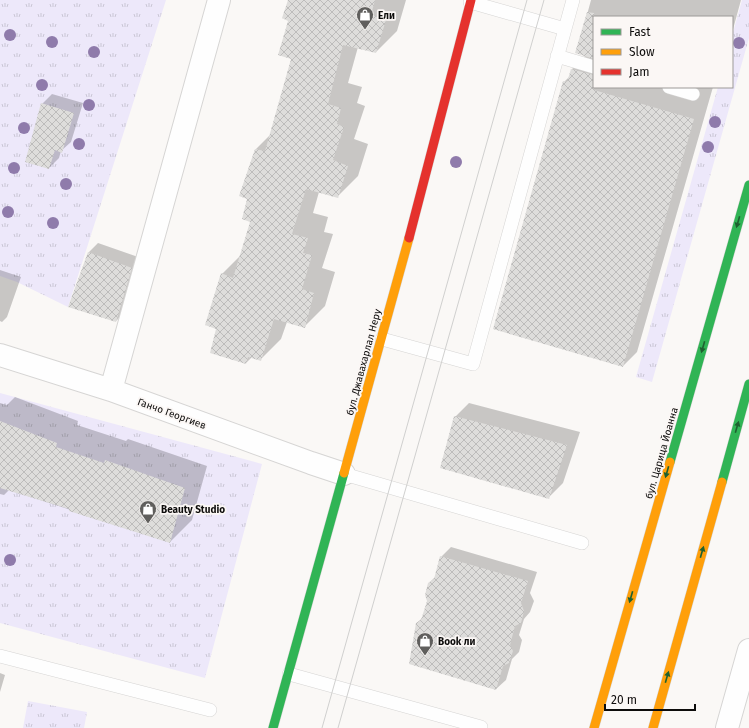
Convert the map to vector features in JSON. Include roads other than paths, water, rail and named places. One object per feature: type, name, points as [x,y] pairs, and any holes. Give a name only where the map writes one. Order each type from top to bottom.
[{"type":"main road","name":"бул. Джавахарлал Неру","points":[[273,728],[382,339],[470,1]]},
{"type":"main road","name":"бул. Царица Йоанна","points":[[594,728],[749,185]]},
{"type":"main road","points":[[653,728],[749,384]]},
{"type":"street","points":[[111,390],[219,0]]},
{"type":"street","name":"Ганчо Георгиев","points":[[0,355],[111,390],[310,464],[344,474]]},
{"type":"street","points":[[727,728],[749,650]]},
{"type":"lane","points":[[382,339],[473,364],[573,0]]},
{"type":"lane","points":[[470,1],[565,30]]},
{"type":"lane","points":[[557,56],[593,67]]},
{"type":"lane","points":[[672,88],[693,94]]},
{"type":"lane","points":[[344,474],[582,543]]},
{"type":"lane","points":[[0,656],[210,710]]},
{"type":"lane","points":[[289,674],[481,727]]},
{"type":"tram line","points":[[322,728],[527,0]]},
{"type":"tram line","points":[[338,728],[544,0]]},
{"type":"place","name":"Ели","points":[[365,30]]},
{"type":"place","name":"Beauty Studio","points":[[148,524]]},
{"type":"place","name":"Book ли","points":[[425,656]]}]
